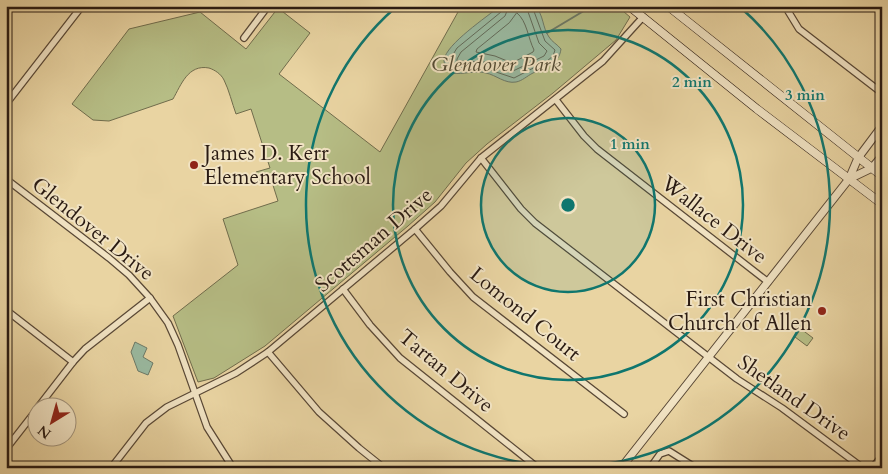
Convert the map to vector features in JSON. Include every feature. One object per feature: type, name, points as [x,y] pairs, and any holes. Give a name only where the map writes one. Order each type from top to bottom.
[{"type":"main road","points":[[629,6],[757,109],[882,204]]},
{"type":"main road","points":[[668,6],[882,176]]},
{"type":"street","points":[[6,104],[82,6]]},
{"type":"street","points":[[244,38],[268,6]]},
{"type":"street","points":[[788,11],[799,29],[882,93]]},
{"type":"street","name":"Scottsman Drive","points":[[111,468],[146,423],[167,407],[236,373],[268,352],[415,229],[441,206],[481,158],[603,61],[643,17]]},
{"type":"street","name":"Wallace Drive","points":[[556,100],[584,136],[597,149],[768,282]]},
{"type":"street","points":[[621,468],[849,179],[858,158],[882,126]]},
{"type":"street","points":[[849,179],[872,168],[882,156]]},
{"type":"street","name":"Shetland Drive","points":[[481,158],[534,223],[737,379],[796,418],[863,468]]},
{"type":"street","name":"Glendover Drive","points":[[6,180],[109,258],[129,275],[150,298],[172,331],[207,427],[233,468]]},
{"type":"street","name":"Lomond Court","points":[[415,229],[473,297],[624,414]]},
{"type":"street","name":"Tartan Drive","points":[[343,290],[370,325],[400,358],[538,468]]},
{"type":"street","points":[[47,396],[73,362],[97,339],[150,298]]},
{"type":"street","points":[[6,310],[73,362]]},
{"type":"street","points":[[268,352],[319,412],[384,468]]},
{"type":"street","points":[[6,449],[9,441],[28,419]]},
{"type":"street","points":[[650,468],[660,454],[669,451],[696,468]]},
{"type":"street","points":[[872,468],[882,456]]},
{"type":"green space","name":"Glendover Park","points":[[464,6],[617,6],[630,17],[616,40],[553,93],[487,144],[466,163],[435,202],[408,226],[265,346],[214,378],[198,382],[173,316],[238,265],[223,219],[278,201],[271,179],[260,182],[256,172],[270,168],[251,109],[236,114],[223,78],[220,74],[209,68],[196,69],[190,72],[173,99],[109,121],[93,120],[72,104],[129,29],[200,12],[246,49],[278,8],[310,33],[279,74],[380,152],[458,12]]},
{"type":"green space","points":[[801,329],[813,338],[807,346],[795,337]]},
{"type":"water","points":[[500,6],[535,6],[540,13],[549,37],[561,49],[557,59],[550,65],[516,82],[504,81],[482,72],[452,73],[445,64],[446,54],[459,39]]},
{"type":"water","points":[[135,342],[147,348],[143,357],[153,363],[148,375],[138,371],[131,352]]},
{"type":"waterway","points":[[547,33],[592,6]]},
{"type":"place","name":"James D. Kerr Elementary School","points":[[194,165]]},
{"type":"place","name":"First Christian Church of Allen","points":[[822,311]]}]
